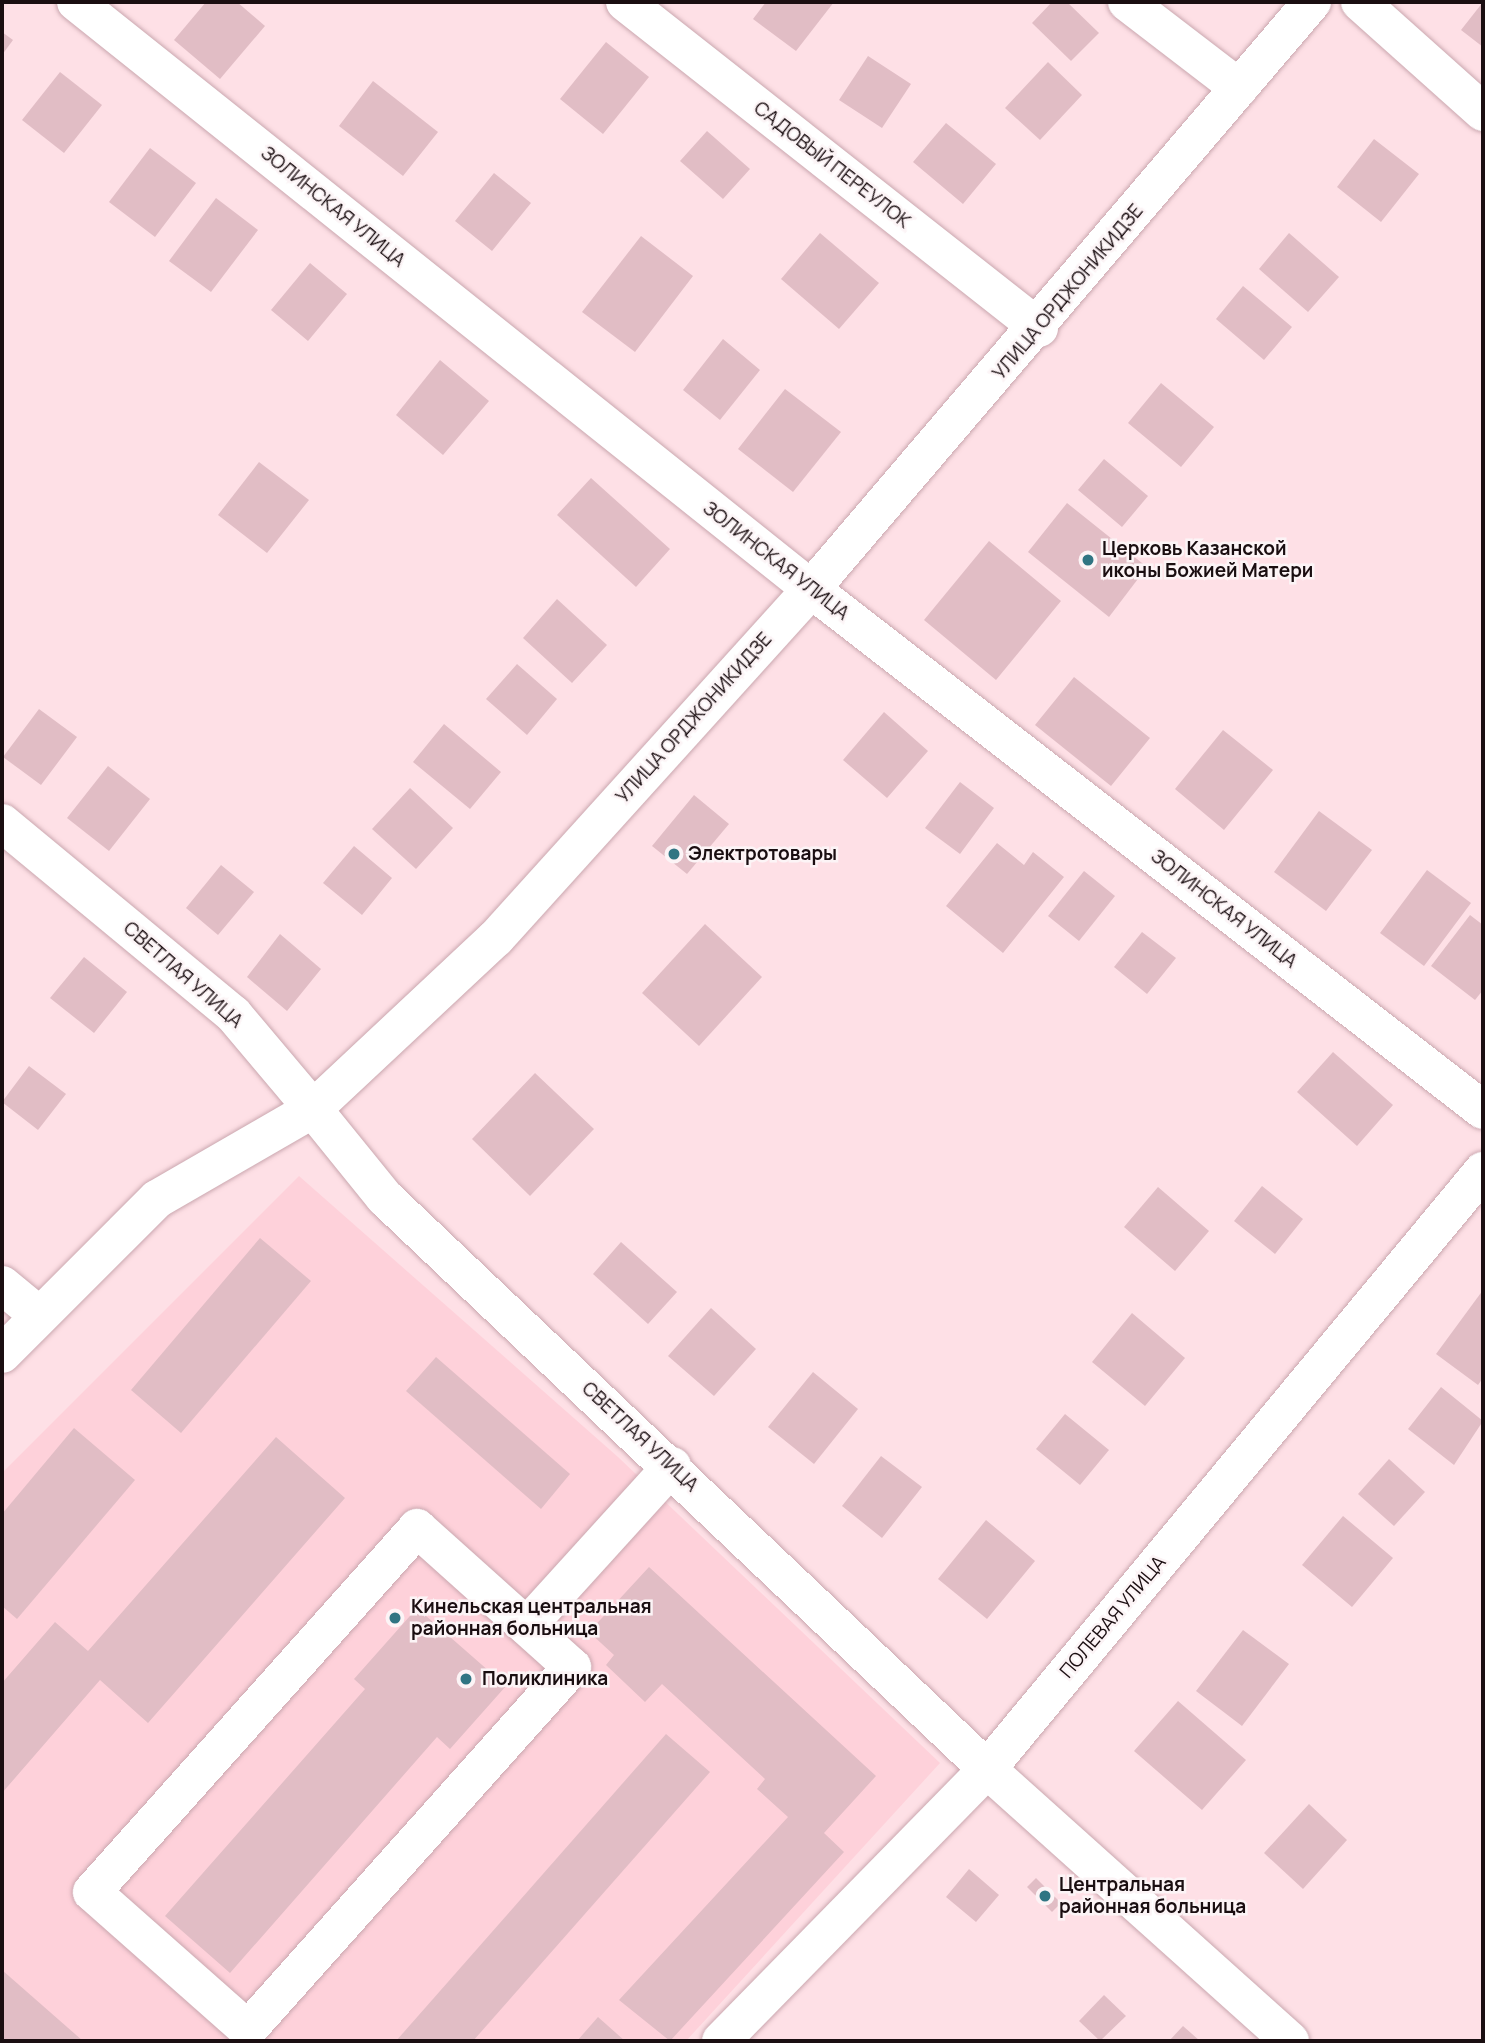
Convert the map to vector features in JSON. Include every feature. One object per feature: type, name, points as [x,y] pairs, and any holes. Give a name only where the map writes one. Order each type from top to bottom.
[{"type":"street","name":"ЗОЛИНСКАЯ УЛИЦА","points":[[76,2],[811,589],[1483,1110]]},
{"type":"street","name":"САДОВЫЙ ПЕРЕУЛОК","points":[[625,2],[1039,328]]},
{"type":"street","points":[[1127,2],[1239,89]]},
{"type":"street","name":"УЛИЦА ОРДЖОНИКИДЗЕ","points":[[2,1354],[36,1313],[157,1199],[313,1109],[496,938],[811,589],[1039,328],[1312,2]]},
{"type":"street","points":[[1360,2],[1483,112]]},
{"type":"street","name":"СВЕТЛАЯ УЛИЦА","points":[[2,823],[233,1014],[385,1198],[672,1466],[987,1769],[1290,2041]]},
{"type":"street","name":"ПОЛЕВАЯ УЛИЦА","points":[[720,2041],[987,1769],[1483,1171]]},
{"type":"street","points":[[2,1285],[36,1313]]},
{"type":"street","points":[[527,1626],[672,1466]]},
{"type":"street","points":[[417,1528],[527,1626],[572,1667],[248,2030],[92,1892],[417,1528]]},
{"type":"shaded area","name":"Кинельская центральная районная больница","points":[[299,1176],[618,1457],[940,1763],[686,2041],[2,2041],[2,1473]]},
{"type":"building","points":[[206,2],[237,2],[265,26],[220,79],[174,40]]},
{"type":"building","points":[[766,2],[834,2],[796,51],[753,19]]},
{"type":"building","points":[[1052,2],[1067,2],[1099,33],[1071,61],[1032,23]]},
{"type":"building","points":[[1483,2],[1483,47],[1461,30]]},
{"type":"building","points":[[2,32],[13,40],[2,55]]},
{"type":"building","points":[[606,42],[649,77],[603,134],[560,99]]},
{"type":"building","points":[[868,56],[911,84],[882,128],[839,100]]},
{"type":"building","points":[[1048,62],[1082,95],[1040,140],[1005,108]]},
{"type":"building","points":[[60,72],[102,105],[64,153],[22,120]]},
{"type":"building","points":[[373,81],[438,132],[403,176],[339,126]]},
{"type":"building","points":[[946,123],[996,164],[963,204],[913,162]]},
{"type":"building","points":[[707,131],[750,169],[723,199],[680,161]]},
{"type":"building","points":[[1374,139],[1419,174],[1381,222],[1337,187]]},
{"type":"building","points":[[150,148],[196,183],[155,237],[109,202]]},
{"type":"building","points":[[494,173],[531,203],[492,251],[455,221]]},
{"type":"building","points":[[216,198],[258,230],[211,292],[169,261]]},
{"type":"building","points":[[820,233],[879,283],[839,329],[781,279]]},
{"type":"building","points":[[1289,233],[1339,277],[1308,312],[1259,269]]},
{"type":"building","points":[[641,236],[693,276],[635,352],[582,312]]},
{"type":"building","points":[[310,263],[347,294],[308,341],[271,310]]},
{"type":"building","points":[[1243,286],[1292,327],[1264,360],[1216,319]]},
{"type":"building","points":[[723,339],[760,370],[720,420],[683,390]]},
{"type":"building","points":[[440,360],[489,401],[443,455],[396,415]]},
{"type":"building","points":[[1161,383],[1214,427],[1181,467],[1128,423]]},
{"type":"building","points":[[785,389],[841,432],[793,492],[738,449]]},
{"type":"building","points":[[1104,459],[1148,496],[1122,527],[1078,490]]},
{"type":"building","points":[[259,462],[309,500],[267,553],[218,515]]},
{"type":"building","points":[[591,478],[670,549],[636,587],[557,515]]},
{"type":"building","name":"Церковь Казанской иконы Божией Матери","points":[[1067,503],[1147,567],[1109,617],[1028,552]]},
{"type":"building","points":[[989,541],[1061,601],[996,680],[924,620]]},
{"type":"building","points":[[557,599],[607,645],[572,683],[523,638]]},
{"type":"building","points":[[517,664],[557,699],[527,735],[486,699]]},
{"type":"building","points":[[1074,677],[1150,738],[1111,786],[1035,725]]},
{"type":"building","points":[[39,709],[77,737],[41,785],[3,757]]},
{"type":"building","points":[[884,712],[928,751],[887,798],[843,760]]},
{"type":"building","points":[[444,724],[501,772],[470,809],[413,762]]},
{"type":"building","points":[[1223,730],[1273,770],[1224,830],[1175,789]]},
{"type":"building","points":[[108,766],[150,799],[109,851],[67,818]]},
{"type":"building","points":[[960,782],[994,808],[960,854],[925,828]]},
{"type":"building","points":[[410,788],[453,828],[416,869],[372,829]]},
{"type":"building","points":[[694,795],[729,824],[687,874],[652,846]]},
{"type":"building","points":[[1319,811],[1372,850],[1326,911],[1274,872]]},
{"type":"building","points":[[997,843],[1024,865],[1033,852],[1064,877],[1003,953],[946,906]]},
{"type":"building","points":[[354,846],[392,878],[362,915],[323,883]]},
{"type":"building","points":[[221,865],[254,892],[218,935],[186,908]]},
{"type":"building","points":[[1427,870],[1471,903],[1424,966],[1380,933]]},
{"type":"building","points":[[1084,871],[1115,896],[1079,941],[1048,916]]},
{"type":"building","points":[[1470,915],[1483,925],[1483,990],[1475,1000],[1431,966]]},
{"type":"building","points":[[705,924],[762,977],[699,1046],[642,993]]},
{"type":"building","points":[[1142,932],[1176,958],[1147,994],[1114,967]]},
{"type":"building","points":[[280,934],[321,969],[287,1011],[247,977]]},
{"type":"building","points":[[84,957],[127,992],[94,1033],[50,998]]},
{"type":"building","points":[[1333,1052],[1393,1105],[1357,1146],[1297,1092]]},
{"type":"building","points":[[29,1066],[66,1094],[38,1130],[2,1102]]},
{"type":"building","points":[[535,1073],[594,1129],[530,1196],[472,1139]]},
{"type":"building","points":[[1262,1186],[1303,1219],[1275,1254],[1234,1221]]},
{"type":"building","points":[[1158,1187],[1209,1231],[1175,1271],[1124,1227]]},
{"type":"building","points":[[260,1238],[311,1281],[181,1433],[131,1390]]},
{"type":"building","points":[[621,1242],[677,1292],[648,1324],[593,1274]]},
{"type":"building","points":[[1483,1290],[1483,1378],[1478,1385],[1436,1354]]},
{"type":"building","points":[[711,1308],[756,1349],[714,1396],[668,1356]]},
{"type":"building","points":[[1132,1313],[1185,1358],[1145,1406],[1092,1362]]},
{"type":"building","points":[[436,1357],[570,1474],[541,1509],[406,1391]]},
{"type":"building","points":[[813,1372],[858,1409],[814,1464],[768,1427]]},
{"type":"building","points":[[1441,1387],[1483,1421],[1454,1465],[1408,1429]]},
{"type":"building","points":[[1065,1414],[1109,1450],[1080,1485],[1036,1449]]},
{"type":"building","points":[[74,1428],[135,1480],[17,1619],[2,1606],[2,1514]]},
{"type":"building","points":[[276,1437],[345,1498],[148,1723],[100,1680],[2,1793],[2,1683],[55,1622],[88,1651]]},
{"type":"building","points":[[881,1456],[922,1487],[882,1538],[842,1506]]},
{"type":"building","points":[[1389,1459],[1425,1492],[1394,1526],[1358,1494]]},
{"type":"building","points":[[1343,1516],[1393,1558],[1352,1607],[1302,1565]]},
{"type":"building","points":[[986,1520],[1035,1561],[987,1619],[938,1579]]},
{"type":"building","points":[[649,1567],[876,1776],[824,1833],[844,1852],[670,2041],[619,2000],[788,1817],[757,1789],[765,1779],[662,1684],[645,1702],[606,1665],[614,1655],[589,1632]]},
{"type":"building","points":[[417,1608],[506,1686],[450,1749],[437,1737],[230,1973],[165,1916],[365,1689],[354,1679]]},
{"type":"building","points":[[1243,1630],[1289,1664],[1242,1726],[1196,1691]]},
{"type":"building","points":[[1178,1701],[1246,1760],[1202,1810],[1134,1751]]},
{"type":"building","points":[[666,1734],[710,1772],[473,2041],[396,2041]]},
{"type":"building","points":[[1309,1804],[1347,1840],[1303,1889],[1264,1853]]},
{"type":"building","points":[[969,1869],[999,1895],[976,1922],[946,1897]]},
{"type":"building","points":[[1036,1878],[1061,1903],[1052,1912],[1027,1887]]},
{"type":"building","points":[[2,1970],[83,2041],[2,2041]]},
{"type":"building","points":[[1104,1995],[1126,2016],[1100,2041],[1079,2021]]},
{"type":"building","points":[[598,2017],[625,2041],[577,2041]]},
{"type":"building","points":[[1183,2026],[1200,2041],[1169,2041]]},
{"type":"place","name":"Церковь Казанской иконы Божией Матери","points":[[1088,560]]},
{"type":"place","name":"Электротовары","points":[[674,854]]},
{"type":"place","name":"Кинельская центральная районная больница","points":[[395,1618]]},
{"type":"place","name":"Поликлиника","points":[[466,1679]]},
{"type":"place","name":"Центральная районная больница","points":[[1045,1896]]}]
